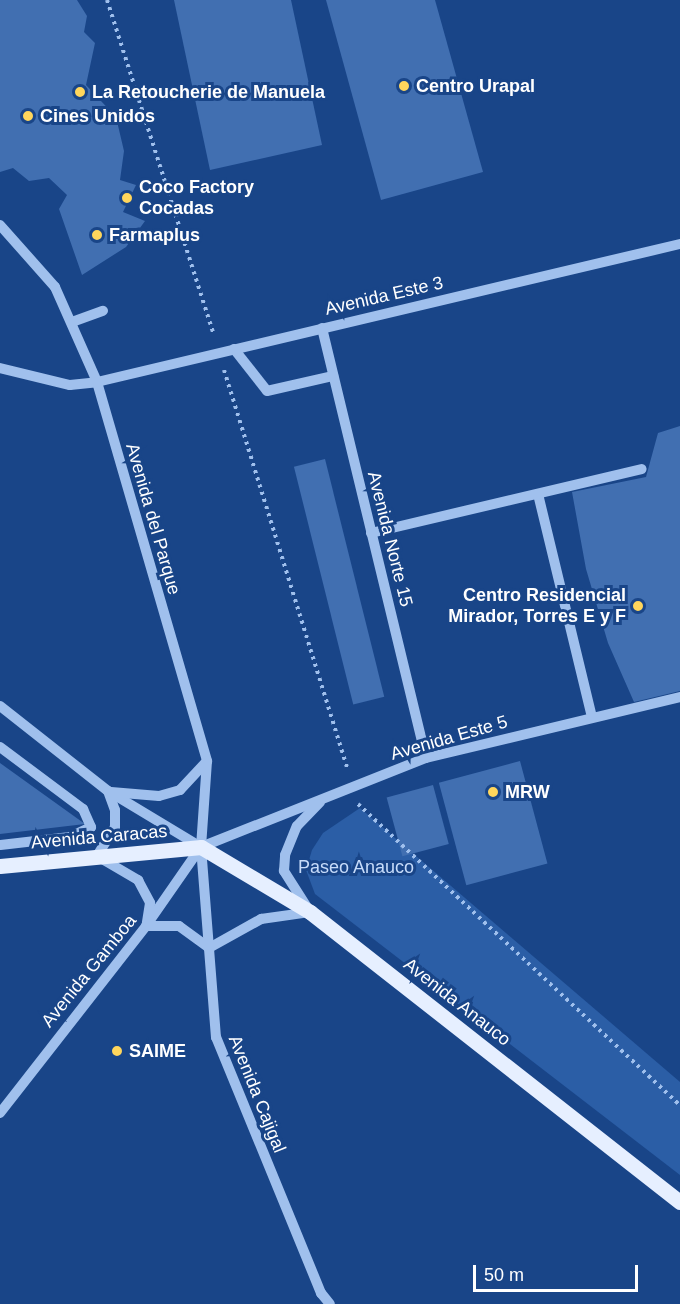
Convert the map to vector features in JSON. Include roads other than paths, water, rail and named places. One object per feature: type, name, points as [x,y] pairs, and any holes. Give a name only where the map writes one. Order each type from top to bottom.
[{"type":"main road","name":"Avenida Caracas","points":[[0,866],[201,847]]},
{"type":"main road","name":"Avenida Anauco","points":[[201,847],[310,912],[680,1202]]},
{"type":"street","name":"Avenida del Parque","points":[[0,225],[55,287],[97,382],[207,761],[201,847]]},
{"type":"street","name":"Avenida Este 3","points":[[0,368],[70,385],[97,382],[680,244]]},
{"type":"street","points":[[72,322],[103,311]]},
{"type":"street","name":"Avenida Norte 15","points":[[322,328],[426,758]]},
{"type":"street","points":[[234,349],[267,391],[333,375]]},
{"type":"street","points":[[371,533],[642,469]]},
{"type":"street","points":[[538,494],[592,717]]},
{"type":"street","name":"Avenida Este 5","points":[[201,847],[426,758],[680,697]]},
{"type":"street","points":[[0,706],[108,791],[201,847]]},
{"type":"street","points":[[0,747],[83,809],[91,827],[70,837],[0,845]]},
{"type":"street","points":[[108,791],[159,796],[180,790],[207,761]]},
{"type":"street","points":[[108,791],[115,810],[115,827],[97,856],[138,880],[150,903],[146,926],[179,926],[209,948],[261,919],[310,912],[284,871],[285,855],[297,826],[323,799]]},
{"type":"street","name":"Avenida Gamboa","points":[[0,1113],[146,926],[201,847]]},
{"type":"street","name":"Avenida Cajigal","points":[[201,847],[216,1037],[321,1293],[330,1304]]},
{"type":"place","name":"Centro Urapal","points":[[404,86]]},
{"type":"place","name":"La Retoucherie de Manuela","points":[[80,92]]},
{"type":"place","name":"Cines Unidos","points":[[28,116]]},
{"type":"place","name":"Coco Factory Cocadas","points":[[127,198]]},
{"type":"place","name":"Farmaplus","points":[[97,235]]},
{"type":"place","name":"Centro Residencial Mirador, Torres E y F","points":[[638,606]]},
{"type":"place","name":"MRW","points":[[493,792]]},
{"type":"place","name":"SAIME","points":[[117,1051]]},
{"type":"park label","name":"Paseo Anauco","points":[[356,867]]}]
